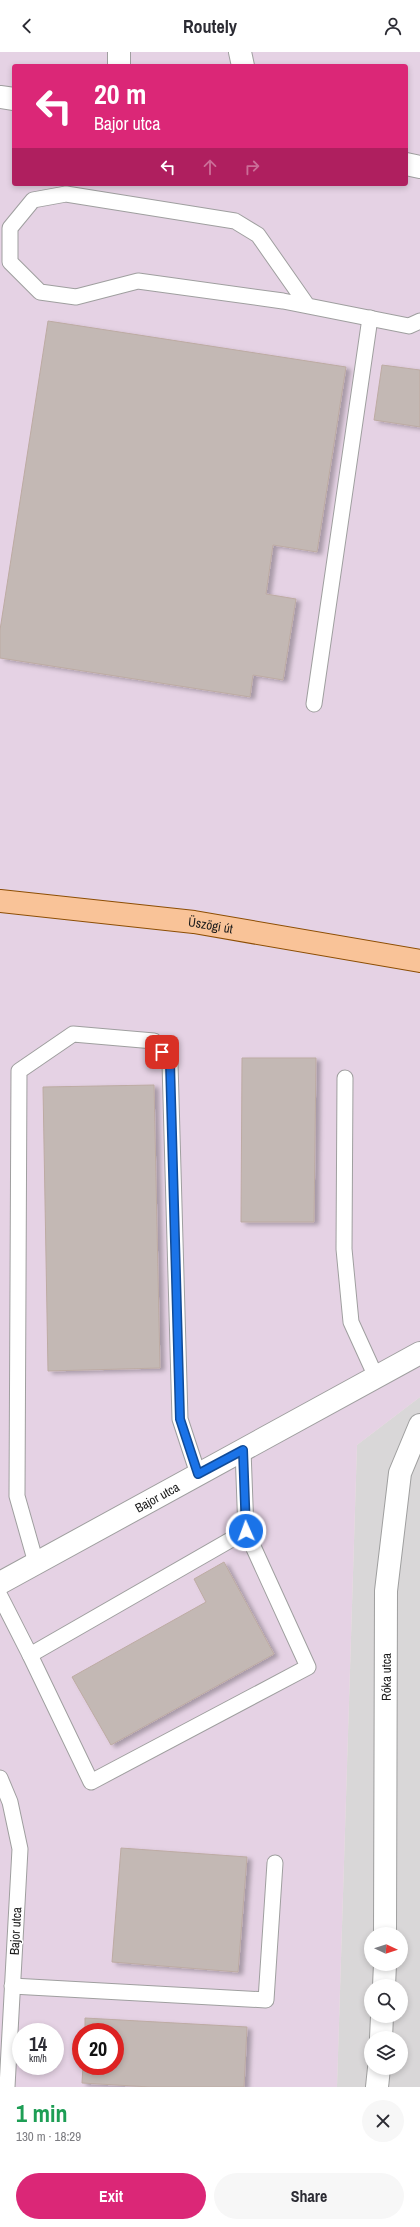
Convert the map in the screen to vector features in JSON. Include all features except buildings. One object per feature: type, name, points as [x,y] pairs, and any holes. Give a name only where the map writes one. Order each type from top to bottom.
[{"type":"main road","name":"Üszögi út","points":[[0,901],[194,922],[420,961]]},
{"type":"street","points":[[119,52],[119,64]]},
{"type":"street","points":[[240,52],[243,64]]},
{"type":"street","points":[[0,97],[12,99]]},
{"type":"street","points":[[408,164],[420,166]]},
{"type":"street","name":"Bajor utca","points":[[0,1583],[420,1353]]},
{"type":"street","name":"Róka utca","points":[[386,1927],[386,1591],[400,1473],[420,1425]]},
{"type":"street","points":[[377,2087],[378,2075]]},
{"type":"lane","points":[[307,305],[258,235],[235,221],[66,194],[33,200],[10,228],[10,262],[40,292],[76,297],[138,281],[307,305],[409,326],[420,321]]},
{"type":"lane","points":[[314,704],[370,318]]},
{"type":"lane","points":[[36,1563],[17,1496],[19,1071],[73,1034],[154,1042],[170,1063],[180,1419],[198,1474]]},
{"type":"lane","points":[[345,1078],[344,1250],[351,1322],[376,1377]]},
{"type":"lane","points":[[0,1596],[92,1782],[308,1667],[246,1531],[243,1450]]},
{"type":"lane","points":[[30,1655],[246,1531]]},
{"type":"lane","name":"Bajor utca","points":[[0,1778],[10,1802],[20,1849],[7,2087]]},
{"type":"lane","points":[[12,1986],[266,2000],[275,1863]]},
{"type":"shaded area","points":[[0,52],[420,52],[420,1397],[357,1445],[337,2087],[0,2087]]},
{"type":"shaded area","points":[[420,1397],[420,2087],[337,2087],[357,1445]]},
{"type":"route","points":[[162,1052],[170,1063],[180,1419],[198,1474],[243,1450],[246,1531]]}]
